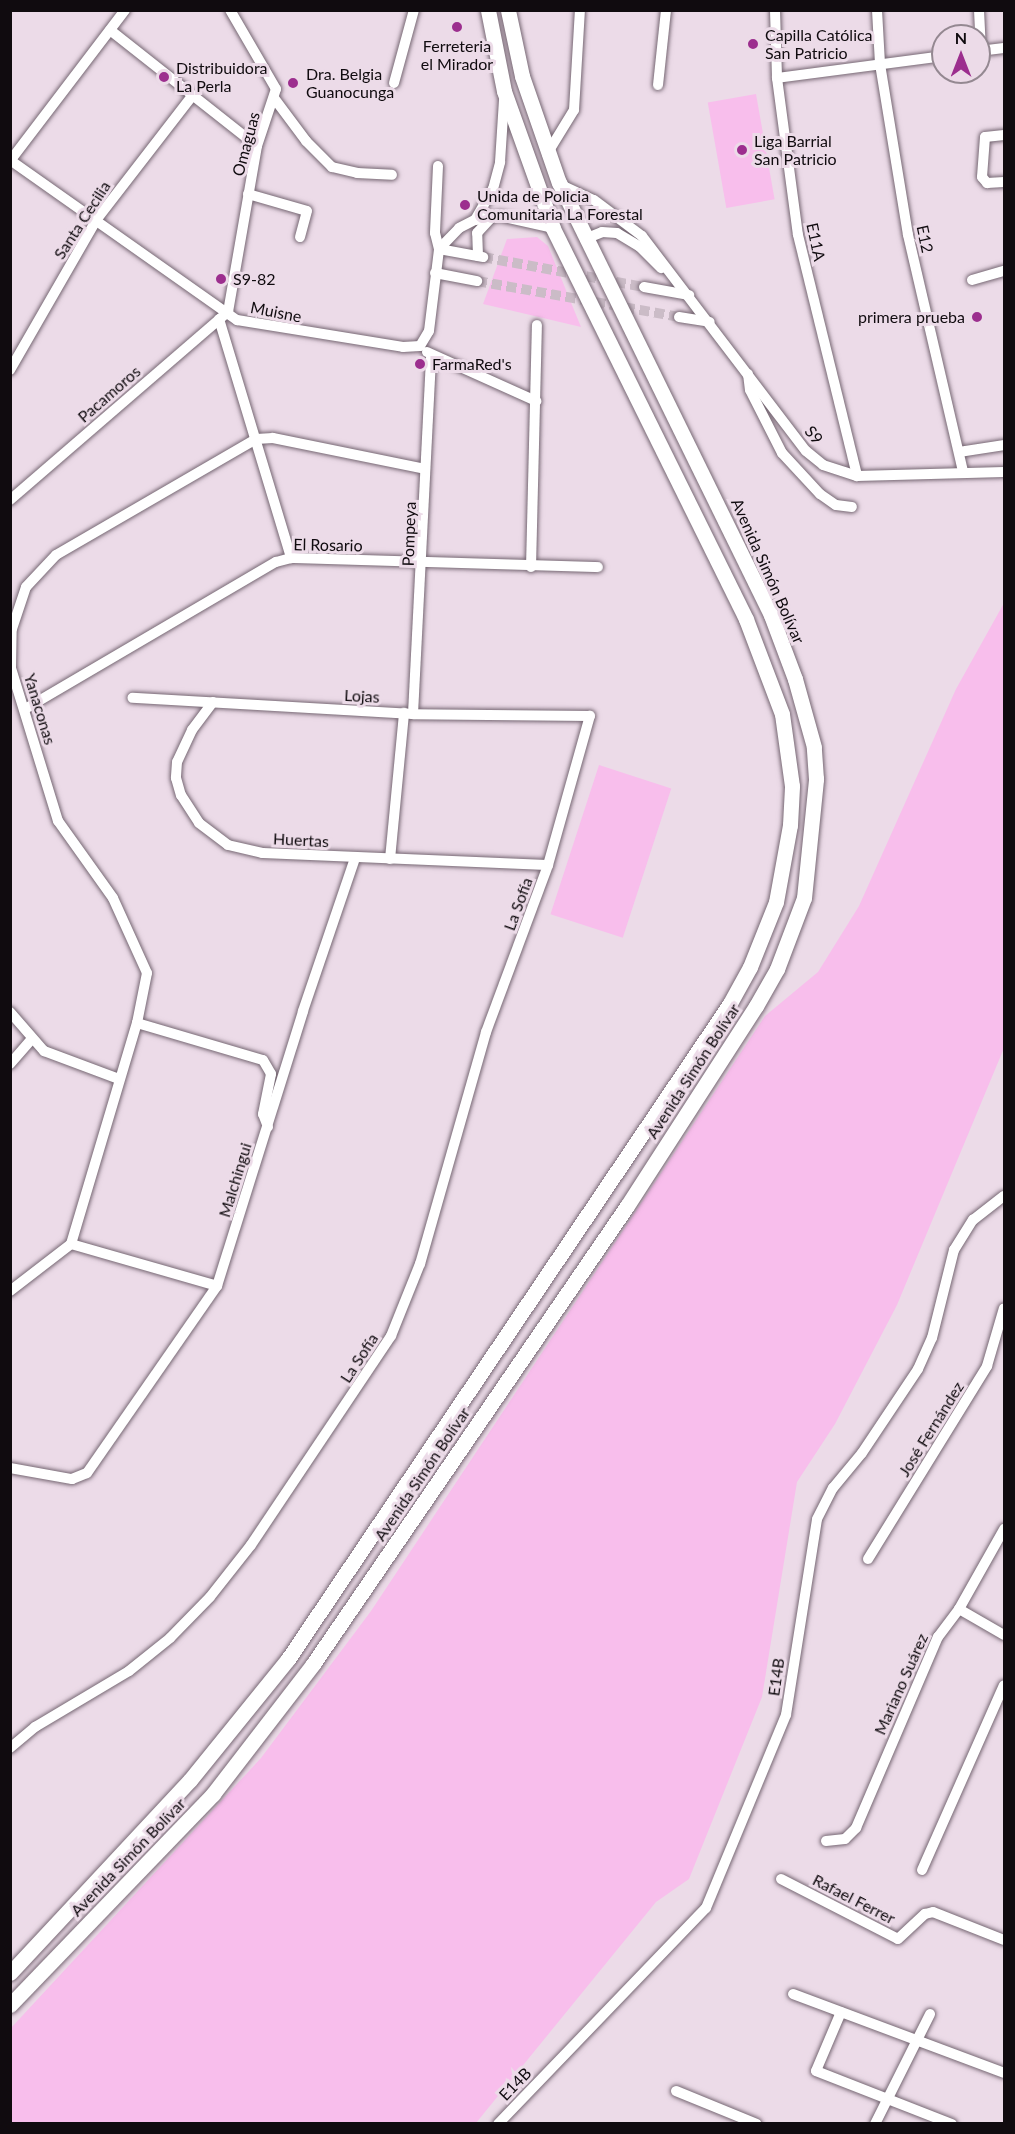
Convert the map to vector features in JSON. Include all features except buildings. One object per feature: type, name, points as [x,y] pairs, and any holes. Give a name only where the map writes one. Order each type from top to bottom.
[{"type":"highway","name":"Avenida Simón Bolívar","points":[[10,1973],[190,1780],[288,1659],[729,1005],[763,940],[776,902],[790,825],[792,786],[782,714],[746,619],[553,228],[504,91],[488,10]]},
{"type":"highway","name":"Avenida Simón Bolívar","points":[[10,2005],[213,1794],[313,1664],[627,1206],[756,1006],[794,930],[804,898],[816,779],[814,747],[805,712],[771,615],[559,184],[522,76],[508,10]]},
{"type":"street","points":[[10,160],[125,10]]},
{"type":"street","points":[[230,10],[273,79],[274,98]]},
{"type":"street","points":[[394,83],[414,10]]},
{"type":"street","points":[[547,154],[574,110],[580,10]]},
{"type":"street","points":[[658,85],[666,10]]},
{"type":"street","name":"E11A","points":[[775,10],[777,78],[798,235],[857,476]]},
{"type":"street","name":"E12","points":[[877,10],[880,64],[908,235],[963,471]]},
{"type":"street","points":[[110,30],[257,146]]},
{"type":"street","points":[[777,78],[931,58]]},
{"type":"street","points":[[476,219],[493,189],[500,162],[504,91]]},
{"type":"street","name":"Santa Cecilia","points":[[10,370],[97,219],[192,96]]},
{"type":"street","name":"Omaguas","points":[[228,312],[257,146],[274,98]]},
{"type":"street","name":"Omaguas","points":[[274,98],[306,141],[332,167],[357,174],[392,175]]},
{"type":"street","points":[[1005,135],[985,137],[982,177],[987,183],[1005,182]]},
{"type":"street","name":"Muisne","points":[[10,160],[97,219],[237,320],[403,347],[420,346]]},
{"type":"street","points":[[438,166],[435,234],[439,249],[429,331],[420,346],[431,356],[536,402]]},
{"type":"street","name":"S9","points":[[559,184],[626,222],[642,236],[710,322],[806,451],[834,470],[857,476],[963,471],[1005,472]]},
{"type":"street","points":[[249,194],[308,211],[300,237]]},
{"type":"street","points":[[439,249],[481,256],[477,234],[492,217]]},
{"type":"street","points":[[439,249],[459,228],[476,219],[515,217],[553,228]]},
{"type":"street","name":"S9","points":[[585,239],[602,232],[623,236],[674,276]]},
{"type":"street","points":[[972,280],[1005,271]]},
{"type":"street","points":[[435,273],[477,281]]},
{"type":"street","points":[[644,287],[689,295]]},
{"type":"street","name":"Pacamoros","points":[[10,500],[228,312]]},
{"type":"street","points":[[680,317],[710,322]]},
{"type":"street","points":[[219,319],[291,558]]},
{"type":"street","points":[[531,567],[537,325]]},
{"type":"street","name":"Pompeya","points":[[390,859],[409,714],[423,565],[431,356]]},
{"type":"street","points":[[748,373],[757,407],[782,453],[820,494],[836,505],[852,507]]},
{"type":"street","points":[[256,439],[273,438],[426,470]]},
{"type":"street","name":"Yanaconas","points":[[71,1244],[137,1023],[146,965],[113,898],[58,821],[11,668],[12,629],[26,587],[56,555],[256,439]]},
{"type":"street","points":[[959,452],[1005,445]]},
{"type":"street","name":"El Rosario","points":[[25,709],[276,562],[291,558],[423,565],[598,567]]},
{"type":"street","name":"Lojas","points":[[132,698],[409,714],[590,716]]},
{"type":"street","name":"Huertas","points":[[213,702],[192,730],[177,762],[181,795],[199,824],[228,845],[262,853],[548,865]]},
{"type":"street","name":"La Sofía","points":[[10,1748],[35,1728],[129,1671],[170,1638],[210,1597],[251,1545],[391,1336],[420,1263],[486,1032],[548,865],[590,716]]},
{"type":"street","name":"Malchingui","points":[[10,1468],[80,1478],[218,1286],[355,858]]},
{"type":"street","points":[[10,1012],[31,1040],[45,1051],[119,1079]]},
{"type":"street","points":[[137,1023],[263,1060],[271,1074],[262,1114],[268,1127]]},
{"type":"street","points":[[10,1064],[31,1040]]},
{"type":"street","name":"E14B","points":[[498,2124],[706,1908],[786,1715],[817,1518],[832,1488],[862,1453],[918,1369],[932,1338],[954,1250],[973,1220],[1005,1196]]},
{"type":"street","points":[[10,1291],[71,1244],[218,1286]]},
{"type":"street","name":"José Fernández","points":[[868,1559],[987,1366],[1005,1308]]},
{"type":"street","name":"Mariano Suárez","points":[[826,1841],[845,1839],[856,1828],[938,1636],[959,1609],[1005,1529]]},
{"type":"street","points":[[959,1609],[1005,1635]]},
{"type":"street","points":[[922,1870],[1005,1685]]},
{"type":"street","name":"Rafael Ferrer","points":[[781,1879],[898,1939],[925,1914],[933,1912],[1005,1940]]},
{"type":"street","points":[[793,1994],[1005,2073]]},
{"type":"street","points":[[841,2012],[816,2071],[952,2124]]},
{"type":"street","points":[[875,2124],[930,2014]]},
{"type":"street","points":[[676,2091],[757,2124]]},
{"type":"shaded area","name":"Liga Barrial San Patricio","points":[[756,94],[775,199],[726,208],[708,103]]},
{"type":"shaded area","points":[[537,237],[548,246],[581,327],[483,304],[507,239]]},
{"type":"shaded area","points":[[1004,603],[1004,1048],[897,1305],[835,1424],[797,1482],[762,1697],[689,1879],[656,1902],[476,2123],[11,2123],[11,2028],[261,1758],[371,1611],[765,1016],[818,972],[859,906],[956,689]]},
{"type":"shaded area","points":[[599,765],[671,788],[623,938],[550,914]]},
{"type":"tunnel","points":[[483,257],[644,287]]},
{"type":"tunnel","points":[[477,281],[679,317]]},
{"type":"place","name":"Ferreteria el Mirador","points":[[457,27]]},
{"type":"place","name":"Capilla Católica San Patricio","points":[[753,44]]},
{"type":"place","name":"Distribuidora La Perla","points":[[164,77]]},
{"type":"place","name":"Dra. Belgia Guanocunga","points":[[293,83]]},
{"type":"place","name":"Liga Barrial San Patricio","points":[[742,150]]},
{"type":"place","name":"Unida de Policia Comunitaria La Forestal","points":[[465,205]]},
{"type":"place","name":"S9-82","points":[[221,279]]},
{"type":"place","name":"primera prueba","points":[[977,317]]},
{"type":"place","name":"FarmaRed's","points":[[420,364]]}]
